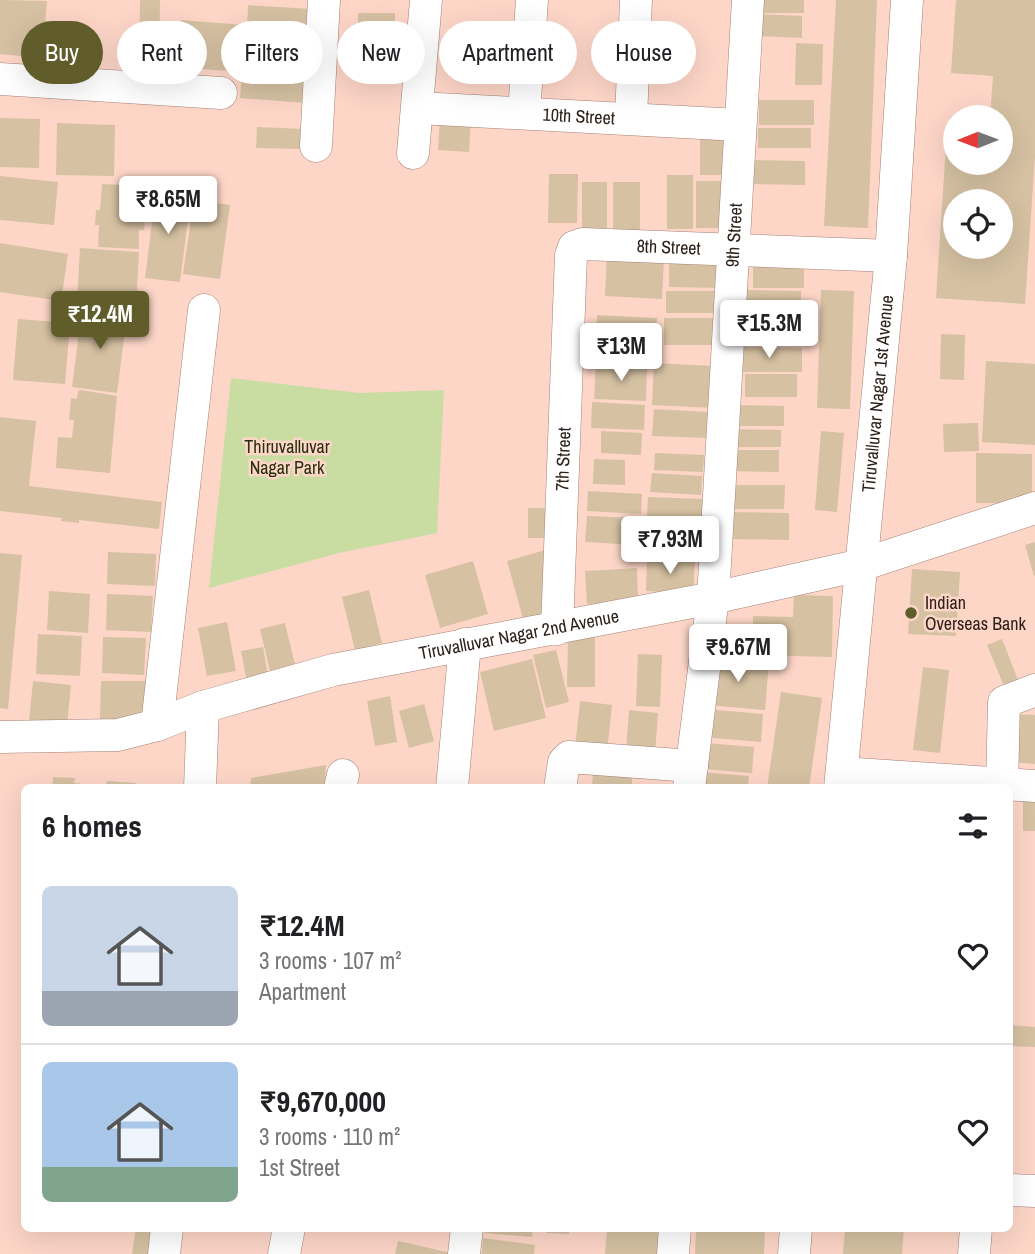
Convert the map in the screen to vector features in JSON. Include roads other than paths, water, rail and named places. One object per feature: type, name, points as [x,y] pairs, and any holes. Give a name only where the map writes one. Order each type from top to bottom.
[{"type":"street","points":[[316,146],[324,0]]},
{"type":"street","points":[[413,153],[426,0]]},
{"type":"street","points":[[524,113],[532,0]]},
{"type":"street","points":[[631,118],[636,0]]},
{"type":"street","name":"9th Street","points":[[690,777],[712,598],[748,0]]},
{"type":"street","name":"Tiruvalluvar Nagar 1st Avenue","points":[[841,780],[891,256],[907,0]]},
{"type":"street","points":[[0,79],[220,93]]},
{"type":"street","name":"10th Street","points":[[418,108],[739,125]]},
{"type":"street","name":"8th Street","points":[[574,247],[583,244],[891,256]]},
{"type":"street","name":"7th Street","points":[[557,629],[571,255],[574,247]]},
{"type":"street","points":[[157,725],[204,310]]},
{"type":"street","name":"Tiruvalluvar Nagar 2nd Avenue","points":[[0,737],[118,735],[157,725],[203,707],[333,670],[465,643],[557,629],[861,565],[1035,508]]},
{"type":"street","points":[[452,784],[465,643]]},
{"type":"street","points":[[1002,784],[1004,702],[1035,690]]},
{"type":"street","points":[[200,784],[203,707]]},
{"type":"street","points":[[562,773],[569,757],[690,777]]},
{"type":"street","points":[[841,780],[948,784]]},
{"type":"street","points":[[1013,786],[1035,786]]},
{"type":"street","points":[[1013,1190],[1035,1191]]},
{"type":"street","points":[[164,1254],[167,1232]]},
{"type":"street","points":[[284,1254],[288,1232]]},
{"type":"street","points":[[464,1254],[467,1232]]},
{"type":"street","points":[[673,1254],[675,1232]]},
{"type":"street","points":[[794,1254],[796,1232]]},
{"type":"street","points":[[974,1254],[975,1232]]},
{"type":"place","name":"Indian Overseas Bank","points":[[911,613]]},
{"type":"park label","name":"Thiruvalluvar Nagar Park","points":[[287,457]]}]
